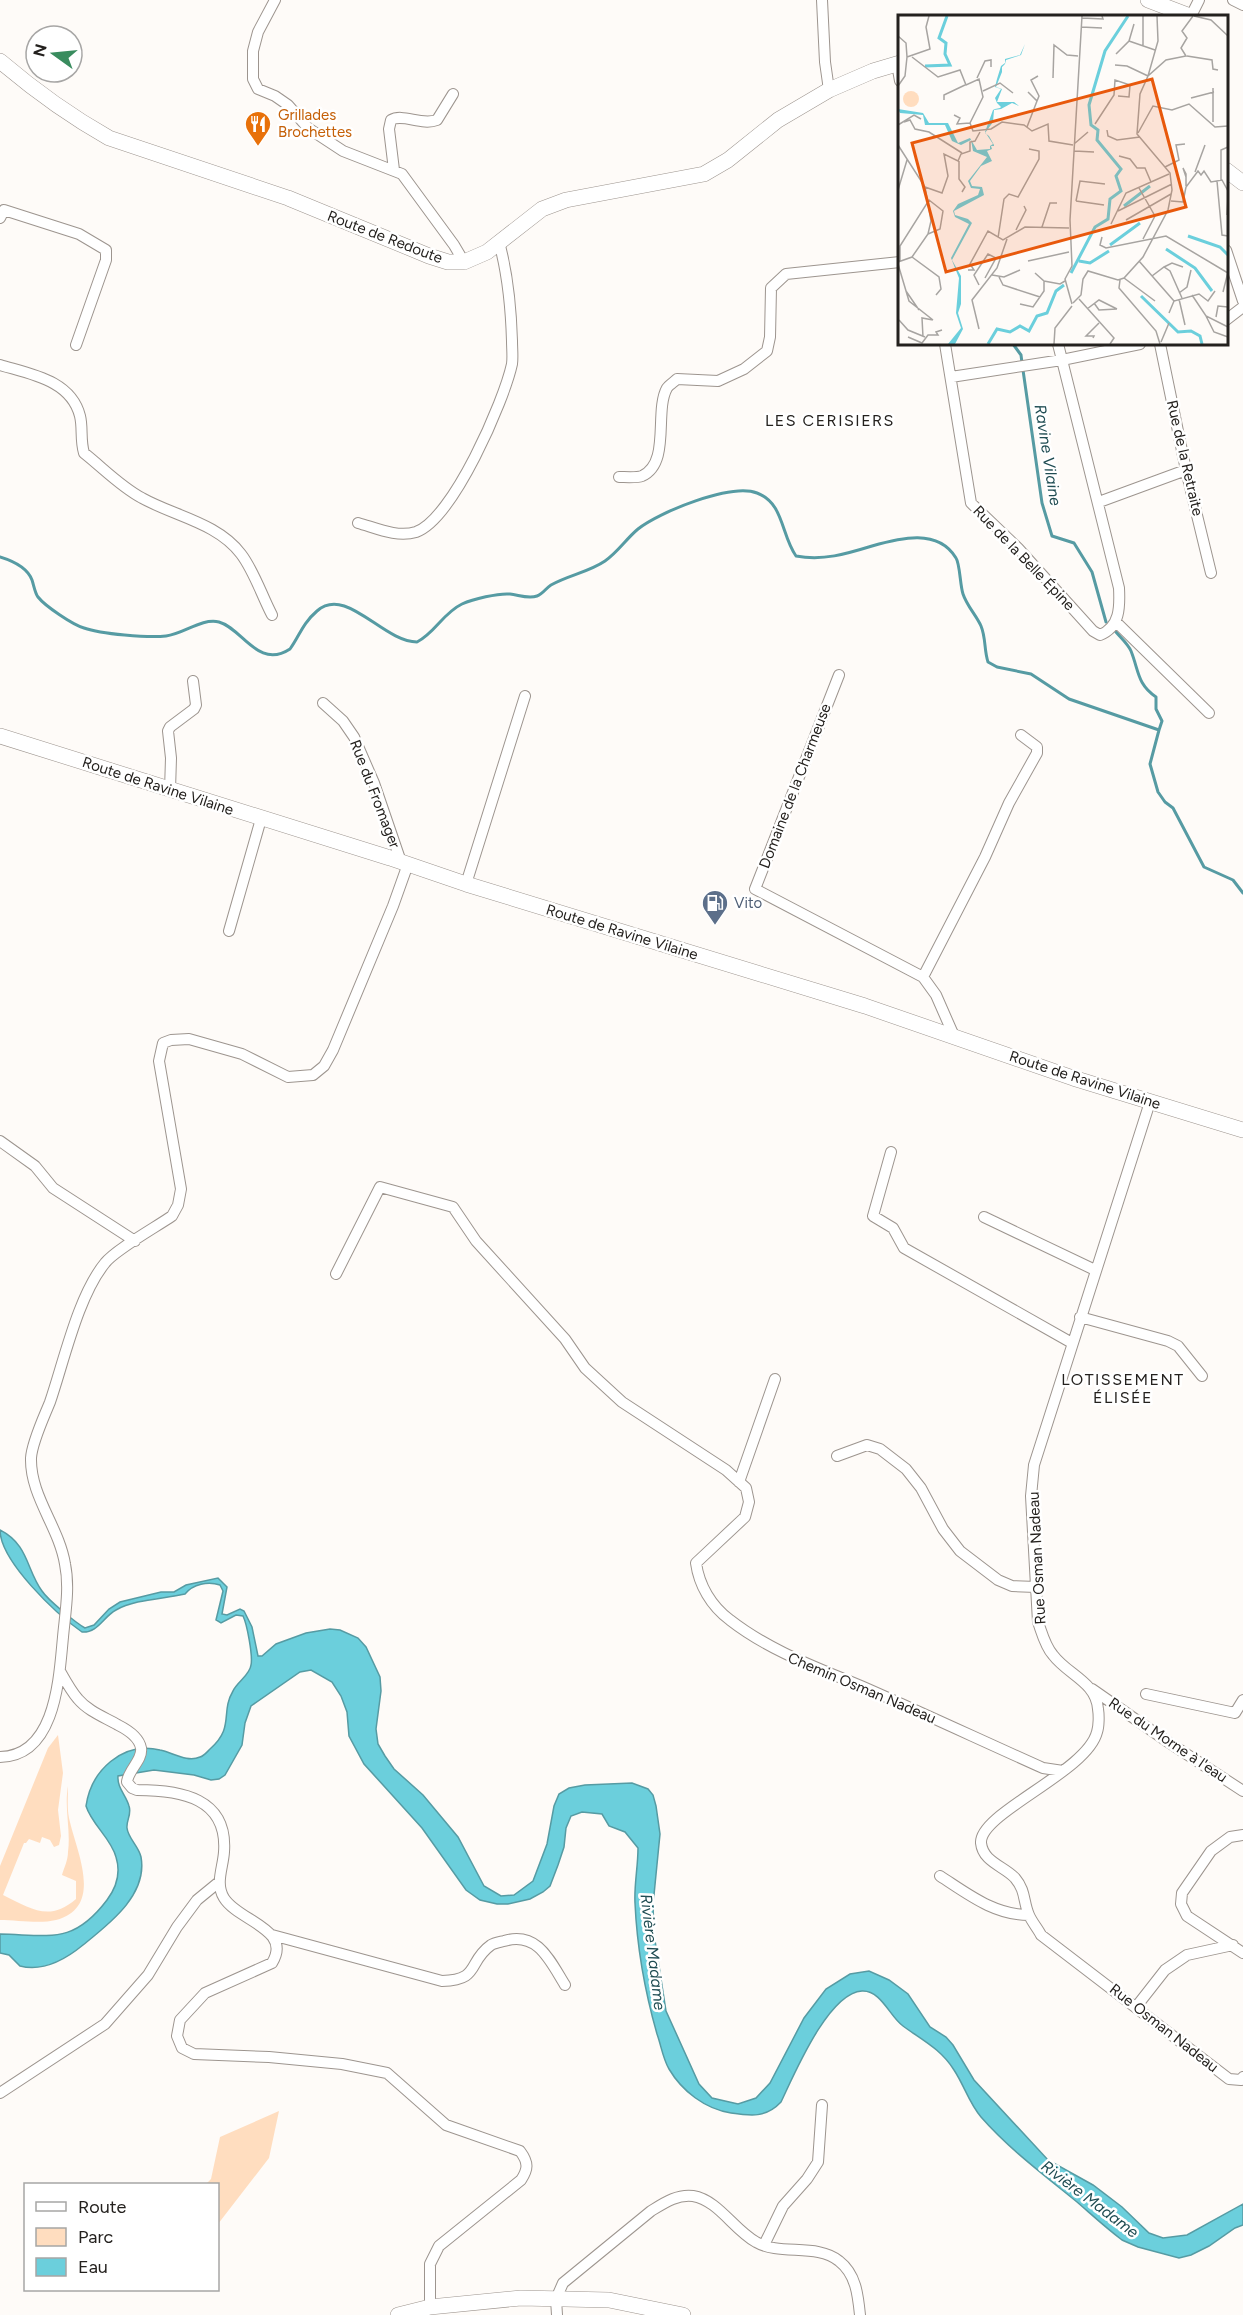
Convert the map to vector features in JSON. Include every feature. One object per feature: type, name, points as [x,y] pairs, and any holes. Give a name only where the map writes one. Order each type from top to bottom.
[{"type":"main road","points":[[1148,0],[1187,15]]},
{"type":"main road","name":"Route de Redoute","points":[[0,61],[81,123],[108,138],[288,198],[448,262],[464,262],[487,252],[542,209],[566,200],[704,174],[728,160],[778,120],[829,90],[873,71],[898,64]]},
{"type":"main road","points":[[1228,171],[1243,183]]},
{"type":"main road","name":"Route de Ravine Vilaine","points":[[0,736],[403,862],[466,884],[671,946],[954,1036],[1073,1078],[1243,1130]]},
{"type":"main road","points":[[398,2315],[430,2307],[521,2298],[556,2307],[609,2300],[683,2315]]},
{"type":"street","points":[[275,0],[258,32],[253,51],[253,79],[258,89],[275,96],[288,105],[308,128],[343,151],[402,174],[464,262]]},
{"type":"street","points":[[822,0],[825,62],[829,90]]},
{"type":"street","points":[[1191,15],[1199,0]]},
{"type":"street","points":[[1233,0],[1243,5]]},
{"type":"street","points":[[394,170],[389,129],[391,120],[397,117],[426,123],[437,120],[453,94]]},
{"type":"street","points":[[0,218],[4,210],[79,234],[106,250],[106,260],[76,345]]},
{"type":"street","points":[[358,523],[386,532],[400,534],[416,532],[440,512],[474,460],[493,417],[512,364],[508,277],[499,242]]},
{"type":"street","points":[[1228,253],[1243,301]]},
{"type":"street","points":[[619,477],[642,476],[653,466],[660,447],[662,403],[668,387],[677,379],[718,381],[744,369],[767,351],[770,337],[771,288],[786,274],[898,262]]},
{"type":"street","points":[[1228,319],[1243,307]]},
{"type":"street","name":"Rue de la Belle Épine","points":[[945,345],[970,503],[1018,548],[1093,631],[1100,635],[1108,632],[1116,622]]},
{"type":"street","points":[[1058,345],[1119,588],[1120,606],[1116,622],[1209,713]]},
{"type":"street","points":[[951,377],[1062,360],[1135,345]]},
{"type":"street","name":"Rue de la Retraite","points":[[1160,345],[1186,470],[1211,573]]},
{"type":"street","points":[[0,365],[54,382],[75,402],[80,418],[81,443],[84,453],[140,497],[192,520],[220,535],[232,545],[242,555],[272,615]]},
{"type":"street","points":[[1099,502],[1186,470]]},
{"type":"street","name":"Domaine de la Charmeuse","points":[[839,675],[755,889],[923,976]]},
{"type":"street","points":[[170,790],[171,758],[168,731],[170,727],[194,710],[196,705],[193,681]]},
{"type":"street","points":[[466,884],[525,696]]},
{"type":"street","name":"Rue du Fromager","points":[[323,703],[343,721],[354,737],[374,783],[403,862]]},
{"type":"street","points":[[954,1036],[936,995],[923,976],[1036,753],[1037,747],[1021,735]]},
{"type":"street","points":[[229,931],[261,819]]},
{"type":"street","points":[[0,1757],[11,1756],[26,1750],[38,1738],[55,1705],[60,1671],[66,1609],[66,1567],[61,1545],[32,1480],[31,1455],[67,1346],[87,1295],[105,1262],[172,1216],[178,1205],[181,1189],[159,1061],[163,1043],[189,1039],[242,1054],[288,1077],[313,1076],[324,1066],[333,1050],[393,906],[403,862]]},
{"type":"street","name":"Rue Osman Nadeau","points":[[1150,1102],[1034,1465],[1031,1496],[1038,1622],[1052,1655],[1067,1671],[1092,1689],[1098,1708],[1097,1732],[1088,1750],[988,1826],[981,1842],[984,1854],[1013,1876],[1023,1889],[1029,1916],[1041,1935],[1228,2079],[1241,2080],[1243,2077]]},
{"type":"street","points":[[0,1141],[35,1166],[53,1188],[135,1241]]},
{"type":"street","points":[[891,1152],[873,1216],[893,1228],[904,1248],[1072,1343]]},
{"type":"street","points":[[336,1274],[380,1187],[453,1206],[476,1241],[565,1339],[585,1368],[622,1402],[726,1470],[739,1482],[775,1379]]},
{"type":"street","points":[[984,1217],[1095,1270]]},
{"type":"street","points":[[1080,1317],[1168,1341],[1178,1346],[1202,1376]]},
{"type":"street","points":[[837,1456],[867,1444],[880,1449],[906,1469],[921,1488],[943,1528],[960,1551],[998,1580],[1012,1586],[1036,1587]]},
{"type":"street","name":"Chemin Osman Nadeau","points":[[739,1482],[746,1488],[749,1502],[745,1517],[696,1563],[698,1579],[713,1604],[729,1619],[779,1652],[1043,1768],[1063,1771]]},
{"type":"street","points":[[60,1671],[78,1699],[90,1709],[124,1728],[138,1742],[141,1749],[139,1759],[128,1774],[128,1782],[132,1788],[186,1795],[204,1804],[216,1814],[224,1829],[224,1852],[219,1882],[223,1897],[233,1909],[272,1935],[442,1981],[464,1978],[491,1944],[522,1938],[540,1949],[565,1985]]},
{"type":"street","name":"Rue du Morne à l'eau","points":[[1092,1689],[1243,1791]]},
{"type":"street","points":[[1146,1694],[1235,1713],[1243,1700]]},
{"type":"street","points":[[1243,1835],[1230,1837],[1211,1851],[1182,1893],[1181,1904],[1187,1916],[1243,1953]]},
{"type":"street","points":[[940,1876],[992,1908],[1013,1915],[1029,1916]]},
{"type":"street","points":[[0,2094],[105,2024],[148,1975],[177,1927],[197,1900],[219,1882]]},
{"type":"street","points":[[272,1935],[278,1944],[278,1954],[272,1963],[205,1993],[180,2020],[177,2036],[182,2048],[194,2054],[269,2057],[342,2064],[387,2073],[446,2125],[520,2151],[527,2160],[527,2170],[521,2180],[439,2247],[430,2264],[430,2307]]},
{"type":"street","points":[[1136,2007],[1165,1970],[1187,1955],[1233,1946]]},
{"type":"street","points":[[764,2245],[783,2206],[807,2179],[818,2162],[822,2105]]},
{"type":"street","points":[[556,2307],[563,2283],[651,2211],[675,2198],[693,2196],[704,2199],[756,2243],[817,2253],[838,2260],[853,2278],[860,2315]]},
{"type":"green space","points":[[58,1735],[63,1773],[58,1810],[61,1836],[59,1845],[54,1847],[50,1840],[42,1837],[40,1843],[29,1839],[24,1843],[3,1895],[40,1911],[49,1912],[66,1906],[76,1899],[76,1881],[62,1875],[69,1844],[68,1786],[69,1818],[84,1876],[80,1903],[71,1913],[56,1920],[36,1922],[0,1920],[0,1866],[48,1748]]},
{"type":"green space","points":[[279,2111],[269,2158],[219,2223],[219,2183],[207,2183],[211,2179],[220,2137]]},
{"type":"water","name":"Rivière Madame","points":[[0,1530],[17,1543],[22,1550],[45,1595],[85,1628],[94,1625],[109,1609],[120,1602],[161,1592],[174,1592],[186,1585],[218,1578],[227,1587],[222,1614],[227,1615],[240,1609],[244,1611],[252,1627],[258,1656],[262,1656],[276,1644],[306,1633],[330,1629],[340,1630],[358,1638],[366,1647],[380,1677],[381,1691],[376,1729],[378,1744],[394,1769],[423,1795],[458,1837],[484,1886],[501,1896],[514,1895],[533,1881],[547,1844],[554,1806],[559,1794],[569,1788],[585,1785],[632,1783],[648,1789],[653,1795],[656,1806],[660,1834],[653,1905],[654,1934],[666,2011],[699,2084],[712,2098],[738,2104],[756,2098],[770,2083],[804,2018],[826,1989],[850,1974],[869,1971],[889,1980],[908,1994],[930,2027],[946,2037],[953,2045],[974,2080],[1048,2160],[1093,2185],[1122,2207],[1149,2233],[1163,2238],[1187,2235],[1243,2204],[1243,2225],[1209,2246],[1179,2258],[1138,2247],[1122,2240],[1003,2140],[977,2112],[958,2076],[943,2056],[898,2022],[880,1999],[869,1992],[862,1991],[849,1995],[837,2005],[803,2056],[781,2102],[770,2111],[758,2115],[745,2115],[721,2111],[703,2103],[687,2092],[674,2077],[665,2061],[657,2034],[645,1986],[638,1937],[635,1896],[638,1848],[625,1832],[609,1826],[602,1814],[582,1812],[571,1816],[566,1828],[564,1847],[550,1886],[530,1899],[508,1904],[480,1900],[466,1890],[422,1828],[364,1764],[349,1736],[347,1712],[341,1696],[332,1682],[311,1670],[300,1672],[251,1706],[245,1723],[242,1745],[225,1775],[219,1779],[211,1780],[194,1775],[154,1770],[118,1776],[130,1809],[128,1832],[141,1857],[142,1871],[133,1896],[115,1918],[69,1955],[46,1966],[20,1966],[9,1955],[0,1953],[0,1934],[47,1936],[71,1931],[95,1914],[107,1900],[115,1885],[118,1869],[114,1850],[86,1806],[94,1781],[111,1762],[133,1750],[146,1748],[160,1750],[190,1759],[204,1755],[222,1734],[229,1699],[250,1669],[251,1655],[243,1616],[236,1615],[221,1623],[216,1620],[223,1591],[220,1585],[215,1584],[201,1584],[185,1594],[124,1606],[111,1613],[92,1630],[82,1632],[58,1613],[31,1586],[9,1556],[2,1543]]},
{"type":"waterway","name":"Ravine Vilaine","points":[[1014,345],[1021,355],[1022,363]]},
{"type":"waterway","name":"Ravine Vilaine","points":[[1023,370],[1042,503],[1052,536],[1074,543],[1092,572],[1106,622]]},
{"type":"waterway","name":"Ravine Vilaine","points":[[0,557],[27,571],[42,601],[66,619],[84,628],[113,634],[166,636],[212,621],[227,626],[260,651],[279,654],[290,649],[308,620],[328,605],[340,605],[352,609],[391,634],[404,640],[417,642],[429,634],[449,612],[462,604],[499,594],[537,596],[551,585],[605,561],[648,522],[696,501],[730,492],[745,491],[757,493],[766,498],[777,512],[796,556],[825,557],[894,540],[929,539],[939,542],[956,558],[963,594],[983,630],[988,662],[997,667],[1031,674],[1069,699],[1159,730],[1150,764],[1158,792],[1173,808],[1204,867],[1233,880],[1243,893]]},
{"type":"waterway","name":"Ravine Vilaine","points":[[1116,632],[1130,648],[1139,677],[1145,687],[1156,697],[1156,709],[1162,721],[1159,730]]},
{"type":"place","name":"Grillades Brochettes","points":[[258,147]]},
{"type":"place","name":"Vito","points":[[715,926]]},
{"type":"district","name":"LES CERISIERS","points":[[830,420]]},
{"type":"district","name":"LOTISSEMENT ÉLISÉE","points":[[1123,1388]]}]
